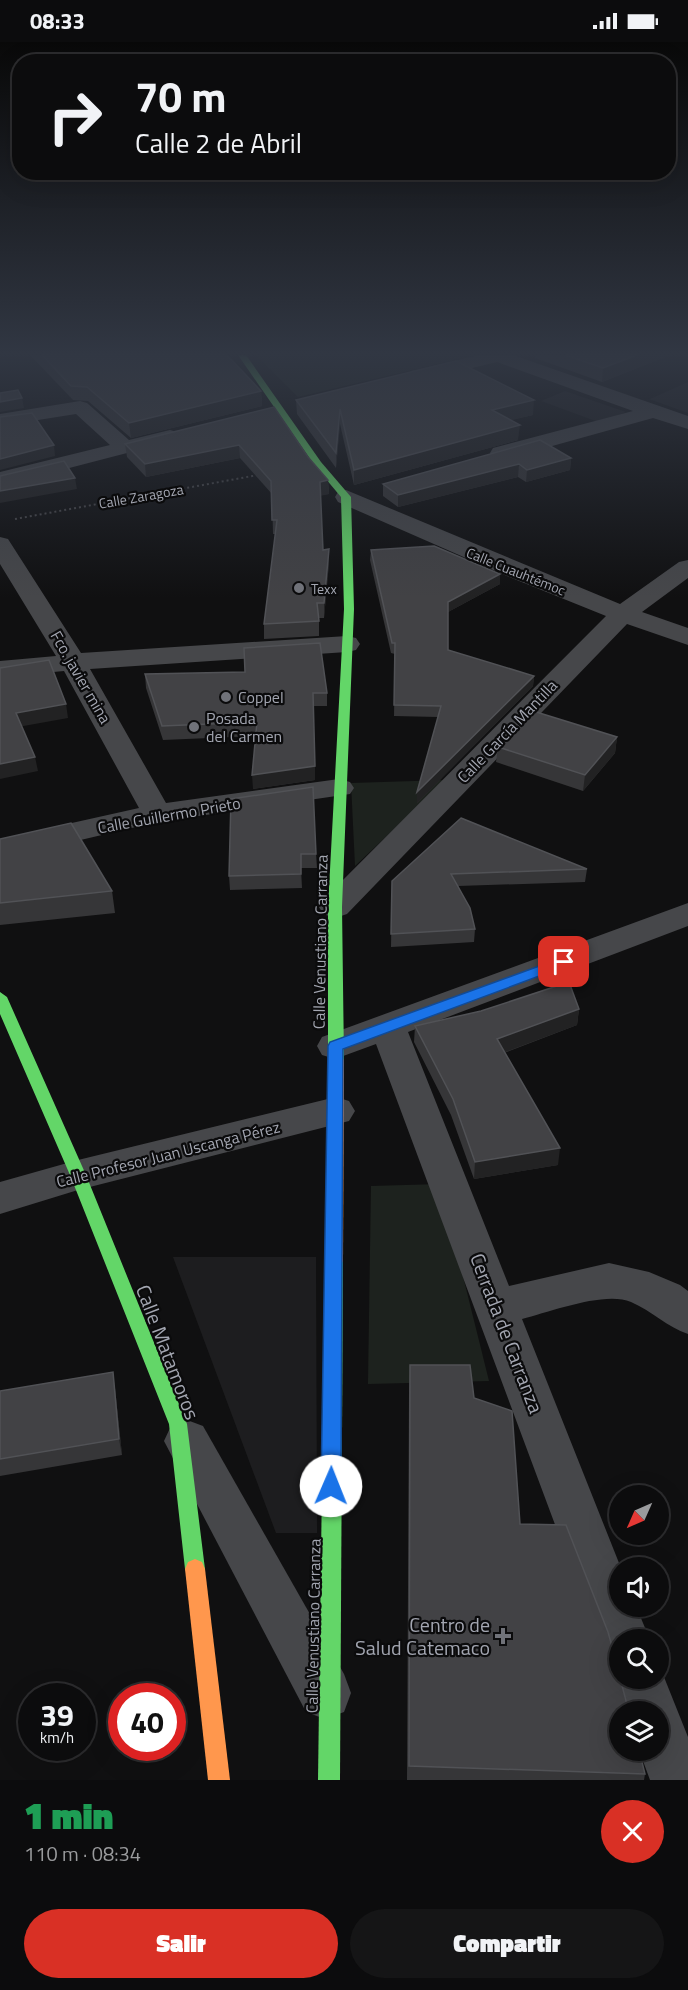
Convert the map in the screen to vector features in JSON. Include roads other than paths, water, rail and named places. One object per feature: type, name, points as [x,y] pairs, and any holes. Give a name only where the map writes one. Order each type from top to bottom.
[{"type":"street","points":[[113,436],[126,448]]},
{"type":"street","points":[[0,479],[172,436]]},
{"type":"street","points":[[300,436],[318,464],[346,496],[381,487]]},
{"type":"street","points":[[483,458],[563,436]]},
{"type":"street","name":"Calle Cuauhtémoc","points":[[346,496],[470,552],[622,614],[688,637]]},
{"type":"street","name":"Calle Venustiano Carranza","points":[[328,1780],[336,1111],[335,907],[349,609],[346,496]]},
{"type":"street","name":"Fco. javier mina","points":[[0,544],[73,662],[157,813]]},
{"type":"street","name":"Calle García Mantilla","points":[[335,907],[622,614],[688,567]]},
{"type":"street","points":[[0,669],[347,644]]},
{"type":"street","name":"Calle Guillermo Prieto","points":[[0,849],[157,813],[339,788]]},
{"type":"street","points":[[335,1046],[683,921]]},
{"type":"street","name":"Calle Matamoros","points":[[0,997],[78,1175],[178,1424],[219,1780]]},
{"type":"street","name":"Cerrada de Carranza","points":[[388,1027],[620,1629]]},
{"type":"street","name":"Calle Profesor Juan Uscanga Pérez","points":[[0,1198],[78,1175],[336,1111]]},
{"type":"street","points":[[497,1307],[609,1280],[634,1284],[665,1298],[688,1316]]},
{"type":"street","points":[[178,1424],[328,1697]]},
{"type":"street","points":[[669,1757],[678,1780]]},
{"type":"place","name":"Texx","points":[[299,588]]},
{"type":"place","name":"Coppel","points":[[226,697]]},
{"type":"place","name":"Posada del Carmen","points":[[194,727]]},
{"type":"place","name":"Centro de Salud Catemaco","points":[[503,1636]]}]
